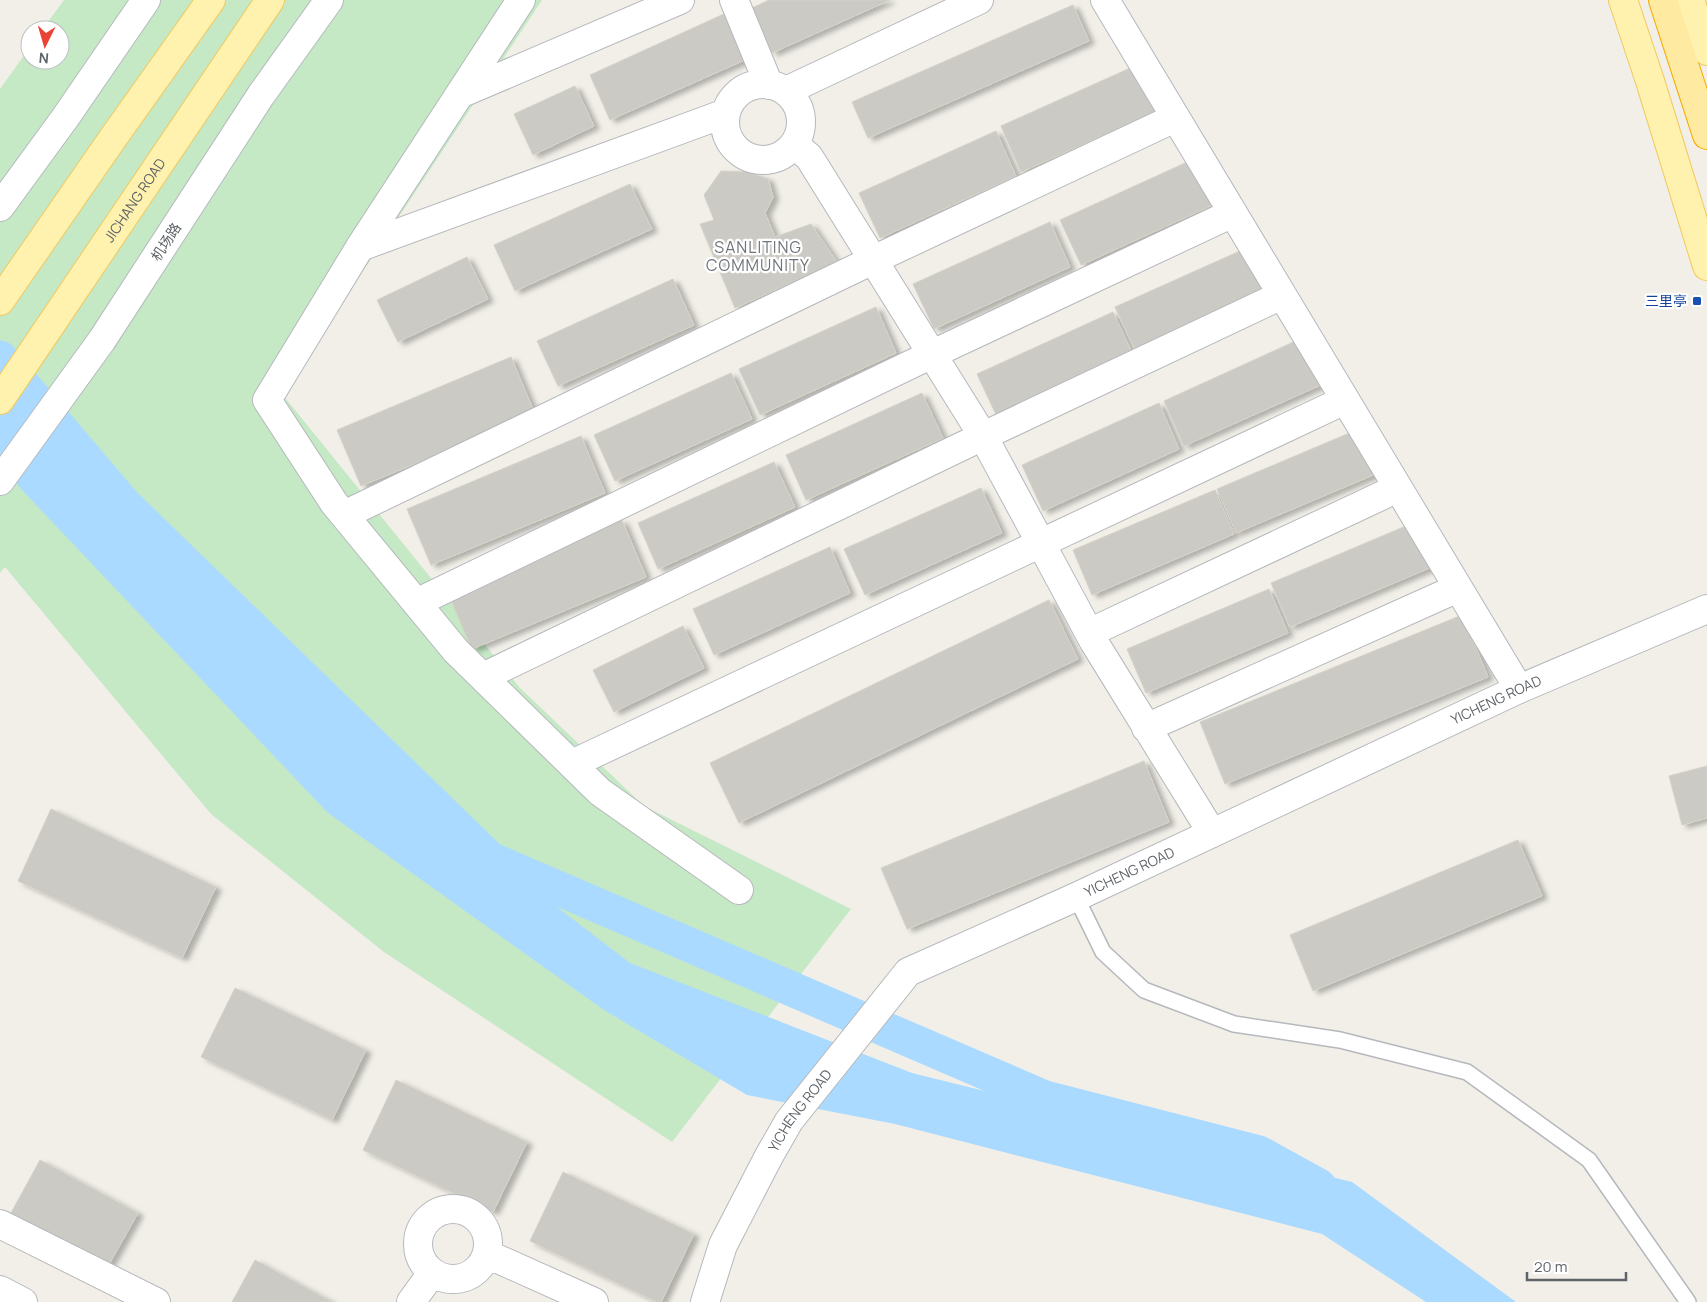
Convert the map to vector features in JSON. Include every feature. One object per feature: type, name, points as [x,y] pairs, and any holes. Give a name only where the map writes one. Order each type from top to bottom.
[{"type":"highway","points":[[1663,0],[1707,135]]},
{"type":"main road","points":[[0,302],[211,0]]},
{"type":"main road","name":"JICHANG ROAD","points":[[0,400],[270,0]]},
{"type":"main road","points":[[1623,0],[1707,266]]},
{"type":"main road","points":[[1690,0],[1707,52]]},
{"type":"street","points":[[0,207],[65,118],[146,0]]},
{"type":"street","name":"机场路","points":[[0,481],[102,340],[261,95],[329,0]]},
{"type":"street","points":[[521,0],[360,247],[267,400],[334,503],[456,650],[600,792],[739,890]]},
{"type":"street","points":[[460,94],[680,0]]},
{"type":"street","points":[[734,0],[777,88]]},
{"type":"street","points":[[777,88],[979,0]]},
{"type":"street","points":[[1105,0],[1519,690]]},
{"type":"street","points":[[763,84],[777,88],[794,100],[800,110],[802,122],[800,134],[795,145],[785,154],[773,160],[747,157],[736,150],[729,139],[725,126],[726,113],[731,101],[740,92],[751,86],[763,84]]},
{"type":"street","points":[[360,247],[726,113]]},
{"type":"street","points":[[344,515],[873,260],[1175,118]]},
{"type":"street","points":[[795,145],[809,157],[983,436],[1089,633],[1212,833]]},
{"type":"street","points":[[416,603],[932,354],[1233,213]]},
{"type":"street","points":[[483,677],[983,436],[1282,295]]},
{"type":"street","points":[[572,764],[1345,400]]},
{"type":"street","points":[[1089,633],[1398,488]]},
{"type":"street","points":[[1146,728],[1458,588]]},
{"type":"street","name":"YICHENG ROAD","points":[[705,1302],[723,1245],[769,1156],[789,1122],[908,972],[1076,897],[1519,690],[1707,609]]},
{"type":"street","points":[[459,1209],[470,1213],[480,1220],[486,1230],[489,1242],[488,1254],[483,1264],[475,1273],[465,1278],[453,1280],[442,1278],[432,1273],[424,1265],[417,1243],[420,1231],[426,1221],[435,1214],[446,1210],[459,1209]]},
{"type":"street","points":[[0,1224],[156,1302]]},
{"type":"street","points":[[488,1254],[594,1302]]},
{"type":"street","points":[[411,1302],[432,1273]]},
{"type":"street","points":[[0,1290],[23,1302]]},
{"type":"lane","points":[[1076,897],[1104,952],[1144,990],[1234,1024],[1340,1040],[1467,1072],[1589,1160],[1688,1302]]},
{"type":"green space","points":[[64,0],[542,0],[282,394],[520,688],[644,806],[851,909],[672,1142],[384,952],[211,814],[5,567],[0,573],[0,89],[20,61],[20,70],[70,70],[70,20],[49,20]]},
{"type":"water","points":[[0,370],[369,763],[630,963],[912,1073],[1352,1182],[1516,1302],[1426,1302],[1322,1234],[895,1124],[747,1095],[604,1010],[328,813],[21,489],[0,463]]},
{"type":"building","points":[[769,0],[890,0],[772,53],[752,8]]},
{"type":"building","points":[[1073,5],[1089,41],[868,138],[852,102]]},
{"type":"building","points":[[726,13],[747,59],[610,120],[590,75]]},
{"type":"building","points":[[1137,65],[1158,111],[1021,172],[1001,126]]},
{"type":"building","points":[[575,86],[594,126],[533,155],[514,114]]},
{"type":"building","points":[[996,131],[1016,176],[880,238],[859,193]]},
{"type":"building","points":[[1196,158],[1217,203],[1081,265],[1060,220]]},
{"type":"building","points":[[721,171],[747,172],[768,179],[773,197],[765,213],[775,237],[811,224],[837,262],[735,308],[700,224],[714,220],[704,195]]},
{"type":"building","points":[[630,184],[652,229],[515,291],[494,245]]},
{"type":"building","points":[[1050,222],[1070,267],[934,329],[913,284]]},
{"type":"building","points":[[1251,246],[1272,291],[1136,352],[1115,307]]},
{"type":"building","points":[[467,257],[488,299],[398,342],[377,300]]},
{"type":"building","points":[[673,279],[694,325],[558,386],[537,341]]},
{"type":"building","points":[[876,307],[896,353],[760,415],[739,369]]},
{"type":"building","points":[[1113,312],[1134,357],[998,419],[977,374]]},
{"type":"building","points":[[1300,339],[1321,385],[1184,446],[1164,401]]},
{"type":"building","points":[[511,357],[535,414],[361,486],[337,430]]},
{"type":"building","points":[[731,373],[752,419],[615,481],[594,435]]},
{"type":"building","points":[[922,393],[943,438],[806,500],[786,455]]},
{"type":"building","points":[[1159,403],[1179,449],[1043,511],[1022,465]]},
{"type":"building","points":[[1359,429],[1378,473],[1236,533],[1217,489]]},
{"type":"building","points":[[581,436],[605,493],[431,565],[407,509]]},
{"type":"building","points":[[774,462],[795,507],[658,569],[638,523]]},
{"type":"building","points":[[981,488],[1002,533],[865,595],[844,549]]},
{"type":"building","points":[[1215,490],[1234,534],[1092,595],[1073,550]]},
{"type":"building","points":[[622,520],[646,577],[472,649],[448,593]]},
{"type":"building","points":[[1413,523],[1432,567],[1290,627],[1271,583]]},
{"type":"building","points":[[830,547],[850,593],[714,655],[693,609]]},
{"type":"building","points":[[1269,589],[1288,633],[1146,693],[1127,649]]},
{"type":"building","points":[[1049,600],[1078,659],[739,823],[710,763]]},
{"type":"building","points":[[1462,615],[1488,677],[1225,784],[1200,722]]},
{"type":"building","points":[[683,626],[704,668],[614,712],[593,670]]},
{"type":"building","points":[[1144,761],[1169,822],[907,929],[881,868]]},
{"type":"building","points":[[1707,766],[1707,818],[1682,825],[1669,776]]},
{"type":"building","points":[[51,809],[216,887],[182,958],[18,881]]},
{"type":"building","points":[[1518,840],[1542,896],[1313,991],[1290,935]]},
{"type":"building","points":[[235,988],[366,1050],[332,1120],[201,1057]]},
{"type":"building","points":[[396,1080],[527,1142],[493,1212],[363,1150]]},
{"type":"building","points":[[40,1160],[138,1213],[103,1275],[6,1222]]},
{"type":"building","points":[[563,1172],[694,1234],[661,1302],[657,1302],[530,1241]]},
{"type":"building","points":[[255,1260],[332,1302],[232,1302]]},
{"type":"waterway","points":[[0,358],[124,504],[490,859],[1045,1098],[1259,1153],[1319,1186]]},
{"type":"place","name":"三里亭","points":[[1697,301]]},
{"type":"district","name":"SANLITING COMMUNITY","points":[[758,256]]}]
